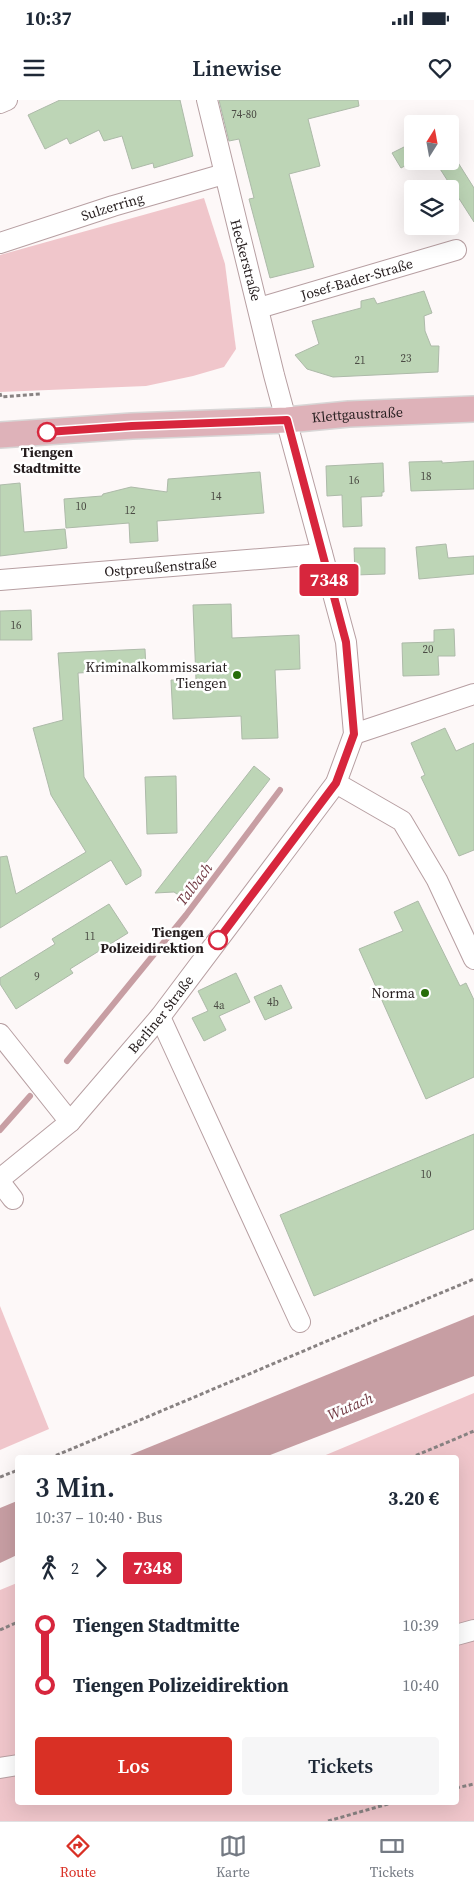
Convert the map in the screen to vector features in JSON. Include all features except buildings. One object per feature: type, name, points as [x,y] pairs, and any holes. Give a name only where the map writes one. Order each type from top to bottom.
[{"type":"main road","name":"Klettgaustraße","points":[[0,435],[132,426],[287,420],[349,414],[474,409]]},
{"type":"street","points":[[0,104],[7,100]]},
{"type":"street","name":"Heckerstraße","points":[[207,100],[274,375],[287,420]]},
{"type":"street","name":"Sulzerring","points":[[0,243],[113,206],[224,174]]},
{"type":"street","name":"Josef-Bader-Straße","points":[[259,308],[456,250]]},
{"type":"street","name":"Berliner Straße","points":[[0,1180],[70,1122],[160,1017],[336,783],[354,734],[346,642],[287,420]]},
{"type":"street","name":"Ostpreußenstraße","points":[[0,580],[322,554]]},
{"type":"street","points":[[354,734],[474,694]]},
{"type":"street","points":[[336,783],[402,821],[437,880],[474,958]]},
{"type":"street","points":[[160,1017],[300,1322]]},
{"type":"street","points":[[0,1034],[70,1122]]},
{"type":"street","points":[[0,1180],[13,1199]]},
{"type":"street","points":[[459,1634],[474,1630]]},
{"type":"street","points":[[0,1768],[15,1766]]},
{"type":"path","points":[[0,393],[1,397],[40,394]]},
{"type":"path","points":[[57,1455],[474,1279]]},
{"type":"path","points":[[417,1455],[474,1431]]},
{"type":"path","points":[[0,1477],[15,1471]]},
{"type":"path","points":[[0,1630],[15,1623]]},
{"type":"path","points":[[459,1787],[474,1784]]},
{"type":"path","points":[[328,1821],[384,1805]]},
{"type":"shaded area","points":[[204,198],[225,264],[236,349],[224,367],[146,386],[0,392],[0,255]]},
{"type":"shaded area","points":[[0,1306],[49,1429],[0,1450]]},
{"type":"shaded area","points":[[474,1393],[474,1821],[0,1821],[0,1590],[15,1584],[15,1805],[459,1805],[459,1455],[326,1455]]},
{"type":"water","name":"Wutach","points":[[474,1315],[474,1376],[270,1455],[130,1455]]},
{"type":"water","points":[[15,1502],[15,1556],[0,1563],[0,1508]]},
{"type":"waterway","name":"Talbach","points":[[67,1061],[186,915],[280,790]]},
{"type":"waterway","name":"Talbach","points":[[0,1130],[30,1096]]},
{"type":"bus line","name":"7348","points":[[47,432],[132,426],[287,420],[346,642],[354,734],[336,783],[218,940]]},
{"type":"place","name":"Tiengen Stadtmitte","points":[[47,432]]},
{"type":"place","name":"Kriminalkommissariat Tiengen","points":[[237,675]]},
{"type":"place","name":"Tiengen Polizeidirektion","points":[[218,940]]},
{"type":"place","name":"Norma","points":[[425,993]]}]
